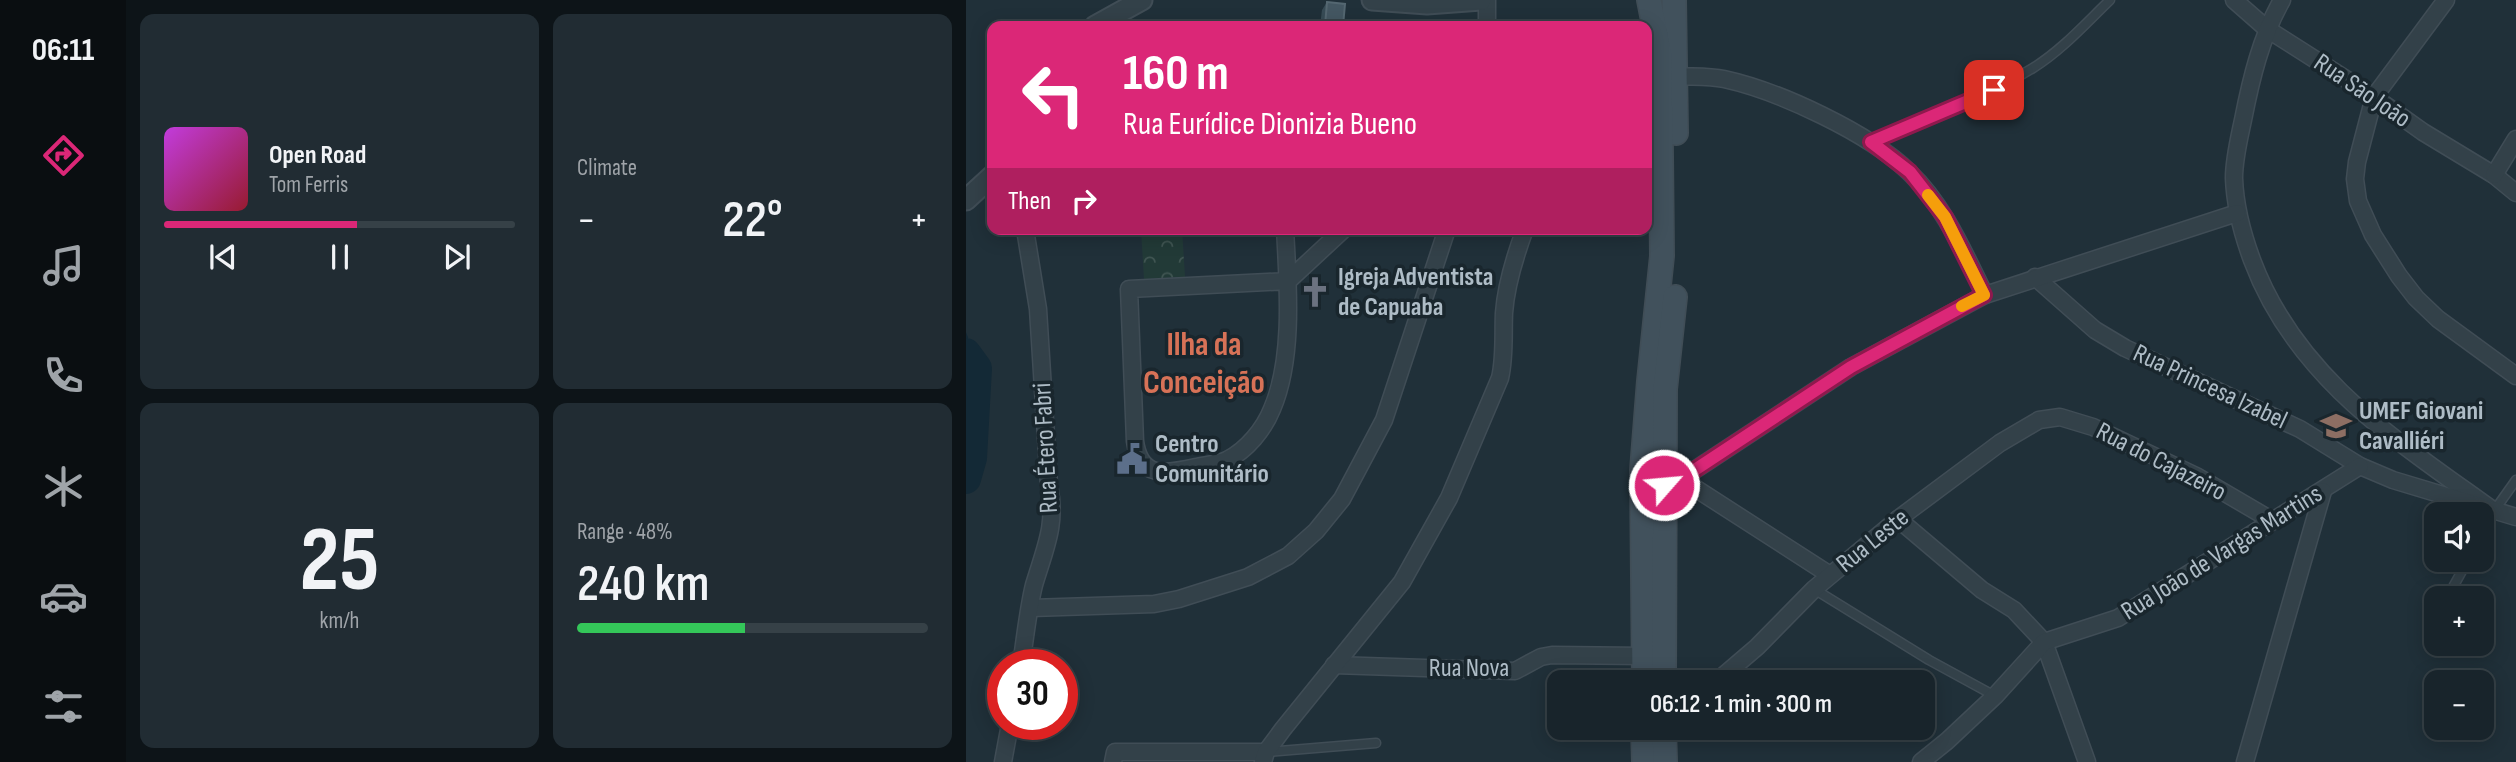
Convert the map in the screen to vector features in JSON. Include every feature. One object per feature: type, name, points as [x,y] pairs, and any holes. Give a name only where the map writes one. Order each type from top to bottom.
[{"type":"main road","points":[[1648,0],[1657,33],[1676,282],[1665,389],[1672,482],[1664,670]]},
{"type":"main road","points":[[1644,670],[1642,470],[1662,256],[1661,81],[1674,0]]},
{"type":"main road","points":[[1643,740],[1644,762]]},
{"type":"main road","points":[[1664,740],[1665,762]]},
{"type":"street","points":[[1105,21],[1142,0]]},
{"type":"street","points":[[1372,0],[1427,4],[1481,0]]},
{"type":"street","points":[[1487,0],[1487,21]]},
{"type":"street","name":"Rua São João","points":[[2234,0],[2267,29],[2374,97],[2423,132],[2509,184]]},
{"type":"street","points":[[2282,0],[2267,29],[2249,88],[2234,176],[2237,214],[2255,270],[2272,306],[2298,347],[2321,374],[2404,446],[2482,502]]},
{"type":"street","points":[[2446,0],[2374,97],[2362,140],[2356,179],[2358,201],[2374,235],[2416,298],[2438,319],[2516,376]]},
{"type":"street","points":[[1661,81],[1723,79],[1776,94],[1871,142],[1910,172],[1945,217],[1984,295]]},
{"type":"street","points":[[2509,184],[2516,139]]},
{"type":"street","points":[[966,200],[987,181]]},
{"type":"street","points":[[1830,575],[1672,482],[1851,367],[1984,295],[2237,214]]},
{"type":"street","name":"Rua Étero Fabri","points":[[1024,649],[1034,586],[1044,560],[1052,519],[1038,309],[1026,235]]},
{"type":"street","points":[[1285,235],[1288,281],[1284,375],[1272,411],[1256,437],[1227,460],[1163,473],[1144,466],[1137,455],[1129,289],[1288,281],[1338,235]]},
{"type":"street","points":[[1031,608],[1154,604],[1179,599],[1248,576],[1288,556],[1316,531],[1342,499],[1384,420],[1445,235]]},
{"type":"street","points":[[1113,762],[1115,752],[1264,757],[1402,582],[1449,498],[1503,367],[1504,310],[1512,262],[1523,235]]},
{"type":"street","name":"Rua Princesa Izabel","points":[[2035,277],[2095,330],[2124,348],[2300,429],[2360,466],[2393,480],[2465,502]]},
{"type":"street","name":"Rua do Cajazeiro","points":[[2045,419],[2060,417],[2093,427],[2196,476],[2273,521]]},
{"type":"street","name":"Rua Leste","points":[[1730,670],[1757,647],[1814,589],[1898,519],[2010,436],[2045,419]]},
{"type":"street","name":"Rua João de Vargas Martins","points":[[1920,762],[1995,696],[2044,642],[2118,618],[2360,466]]},
{"type":"street","points":[[2245,762],[2323,491]]},
{"type":"street","name":"Rua Princesa Izabel","points":[[2494,511],[2516,517]]},
{"type":"street","points":[[1898,519],[1983,590],[2014,610],[2044,642],[2087,762]]},
{"type":"street","name":"Rua Nova","points":[[1334,665],[1515,671],[1541,657],[1552,655],[1644,656]]},
{"type":"street","points":[[1003,762],[1007,740]]},
{"type":"lane","points":[[1871,142],[1994,90],[2035,67],[2058,50],[2110,0]]},
{"type":"lane","points":[[2494,511],[2516,480]]},
{"type":"lane","points":[[1814,589],[1929,660],[1995,696]]},
{"type":"lane","points":[[1264,757],[1376,743]]},
{"type":"green space","points":[[1141,235],[1182,235],[1185,277],[1144,279]]},
{"type":"water","points":[[966,332],[981,369],[966,369]]},
{"type":"building","points":[[1327,2],[1345,4],[1343,21],[1325,21]]},
{"type":"waterway","points":[[966,353],[977,368],[972,458],[966,479]]},
{"type":"slow traffic","points":[[1928,195],[1945,217],[1984,295],[1962,306]]},
{"type":"place","name":"Igreja Adventista de Capuaba","points":[[1315,292]]},
{"type":"place","name":"UMEF Giovani Cavalliéri","points":[[2336,426]]},
{"type":"place","name":"Centro Comunitário","points":[[1132,459]]},
{"type":"district","name":"Ilha da Conceição","points":[[1204,364]]},
{"type":"route","points":[[1664,485],[1681,479],[1851,367],[1984,295],[1945,217],[1910,172],[1871,142],[1994,90]]}]
